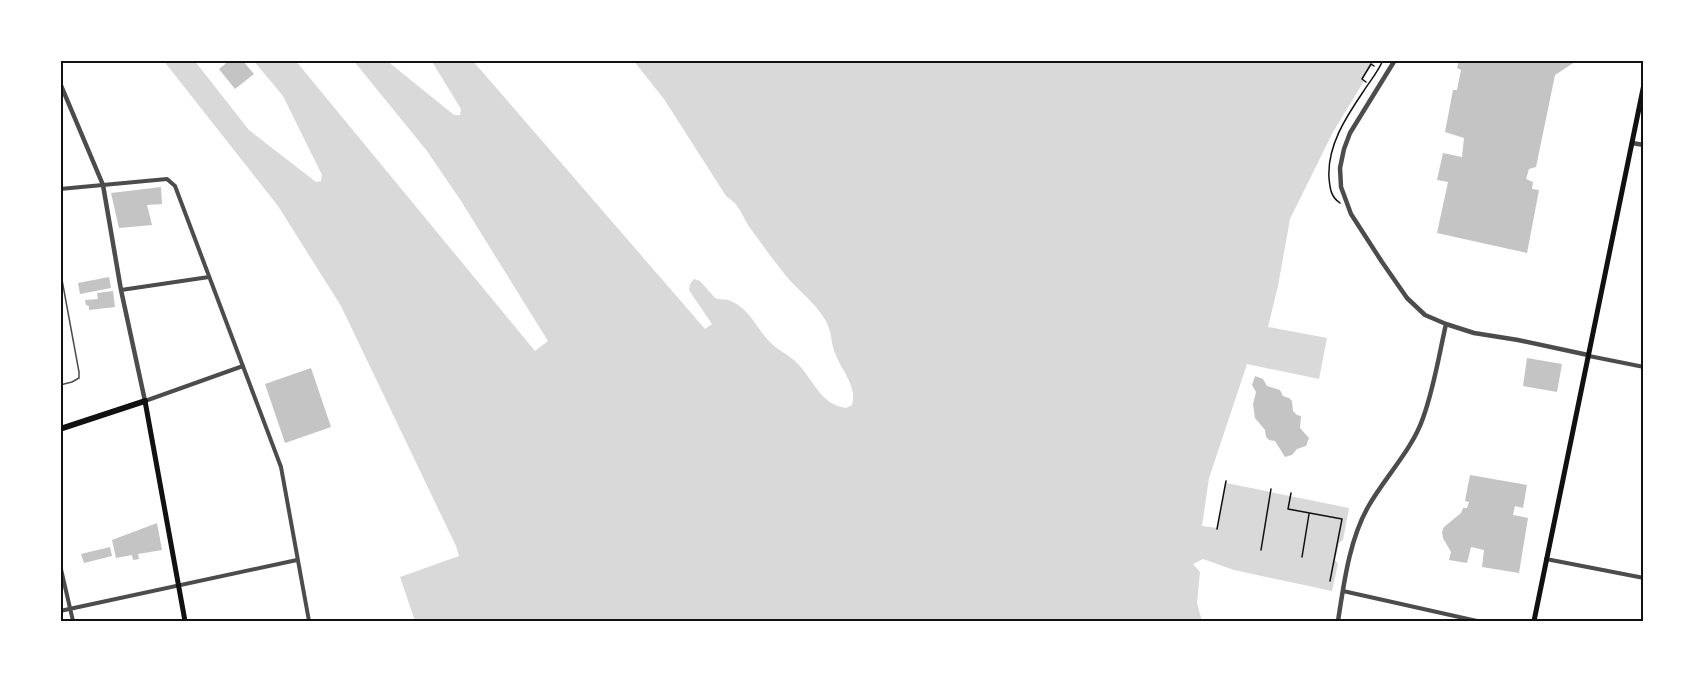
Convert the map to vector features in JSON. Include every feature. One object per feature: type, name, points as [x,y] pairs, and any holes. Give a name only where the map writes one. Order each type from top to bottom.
[{"type":"main road","points":[[1534,621],[1644,84]]},
{"type":"main road","points":[[60,429],[145,401],[185,621]]},
{"type":"street","points":[[1395,60],[1350,133],[1340,168],[1341,187],[1351,214],[1407,298],[1425,315],[1474,333],[1516,339],[1644,367]]},
{"type":"street","points":[[60,83],[103,185],[121,290],[145,401],[243,366]]},
{"type":"street","points":[[1632,143],[1644,145]]},
{"type":"street","points":[[60,189],[167,179],[175,186],[281,467],[309,621]]},
{"type":"street","points":[[121,290],[209,277]]},
{"type":"street","points":[[1338,621],[1349,560],[1361,522],[1424,417],[1446,324]]},
{"type":"street","points":[[1546,559],[1644,578]]},
{"type":"street","points":[[60,611],[297,560]]},
{"type":"street","points":[[60,565],[73,621]]},
{"type":"street","points":[[1343,591],[1477,621]]},
{"type":"lane","points":[[60,269],[79,378],[60,385]]},
{"type":"path","points":[[1366,82],[1362,79],[1371,64],[1374,66]]},
{"type":"path","points":[[1333,197],[1339,203],[1347,203]]},
{"type":"path","points":[[1217,529],[1226,481]]},
{"type":"path","points":[[1260,550],[1271,489]]},
{"type":"path","points":[[1291,493],[1288,509],[1342,519],[1330,581]]},
{"type":"path","points":[[1302,557],[1310,513]]},
{"type":"shaded area","points":[[163,60],[194,60],[249,130],[316,182],[321,181],[322,175],[283,96],[253,60],[295,60],[535,351],[548,341],[461,201],[427,151],[353,60],[386,60],[454,115],[460,115],[461,109],[431,60],[472,60],[705,329],[712,324],[689,290],[694,279],[700,281],[715,298],[728,300],[741,308],[773,345],[802,368],[823,396],[837,406],[846,408],[852,405],[853,392],[835,353],[824,318],[787,277],[748,225],[737,206],[726,196],[664,99],[633,60],[1376,60],[1362,79],[1364,81],[1333,132],[1290,219],[1268,327],[1327,338],[1319,379],[1247,364],[1209,478],[1202,526],[1217,528],[1226,483],[1349,508],[1343,540],[1339,543],[1335,560],[1338,564],[1332,591],[1234,570],[1203,559],[1193,564],[1200,572],[1197,603],[1202,621],[415,621],[400,577],[459,556],[456,546],[341,306],[278,206]]},
{"type":"building","points":[[230,60],[242,60],[254,74],[235,89],[219,69]]},
{"type":"building","points":[[1459,60],[1578,60],[1555,75],[1536,167],[1529,169],[1526,179],[1533,182],[1532,189],[1539,190],[1527,253],[1437,233],[1448,182],[1437,180],[1443,153],[1462,157],[1464,138],[1445,132],[1453,90],[1457,90],[1461,70],[1457,68]]},
{"type":"building","points":[[161,187],[162,204],[147,205],[152,225],[119,228],[111,193]]},
{"type":"building","points":[[109,277],[111,288],[80,294],[78,283]]},
{"type":"building","points":[[113,291],[115,307],[89,310],[85,300],[98,299],[97,293]]},
{"type":"building","points":[[1527,358],[1562,364],[1557,392],[1523,386]]},
{"type":"building","points":[[311,368],[331,427],[285,443],[265,384]]},
{"type":"building","points":[[1255,376],[1263,379],[1267,386],[1280,390],[1283,396],[1292,401],[1293,411],[1301,416],[1300,428],[1309,438],[1306,446],[1297,449],[1292,455],[1285,457],[1275,441],[1266,437],[1265,430],[1255,418],[1253,404],[1256,392],[1252,385]]},
{"type":"building","points":[[1470,475],[1527,485],[1523,508],[1515,506],[1513,515],[1528,518],[1519,573],[1482,567],[1484,550],[1471,547],[1467,563],[1449,560],[1451,552],[1442,532],[1463,508],[1467,508],[1469,502],[1465,501]]},
{"type":"building","points":[[157,523],[162,550],[138,554],[139,559],[133,560],[132,555],[116,558],[112,540]]},
{"type":"building","points":[[110,547],[112,556],[84,563],[81,554]]}]
